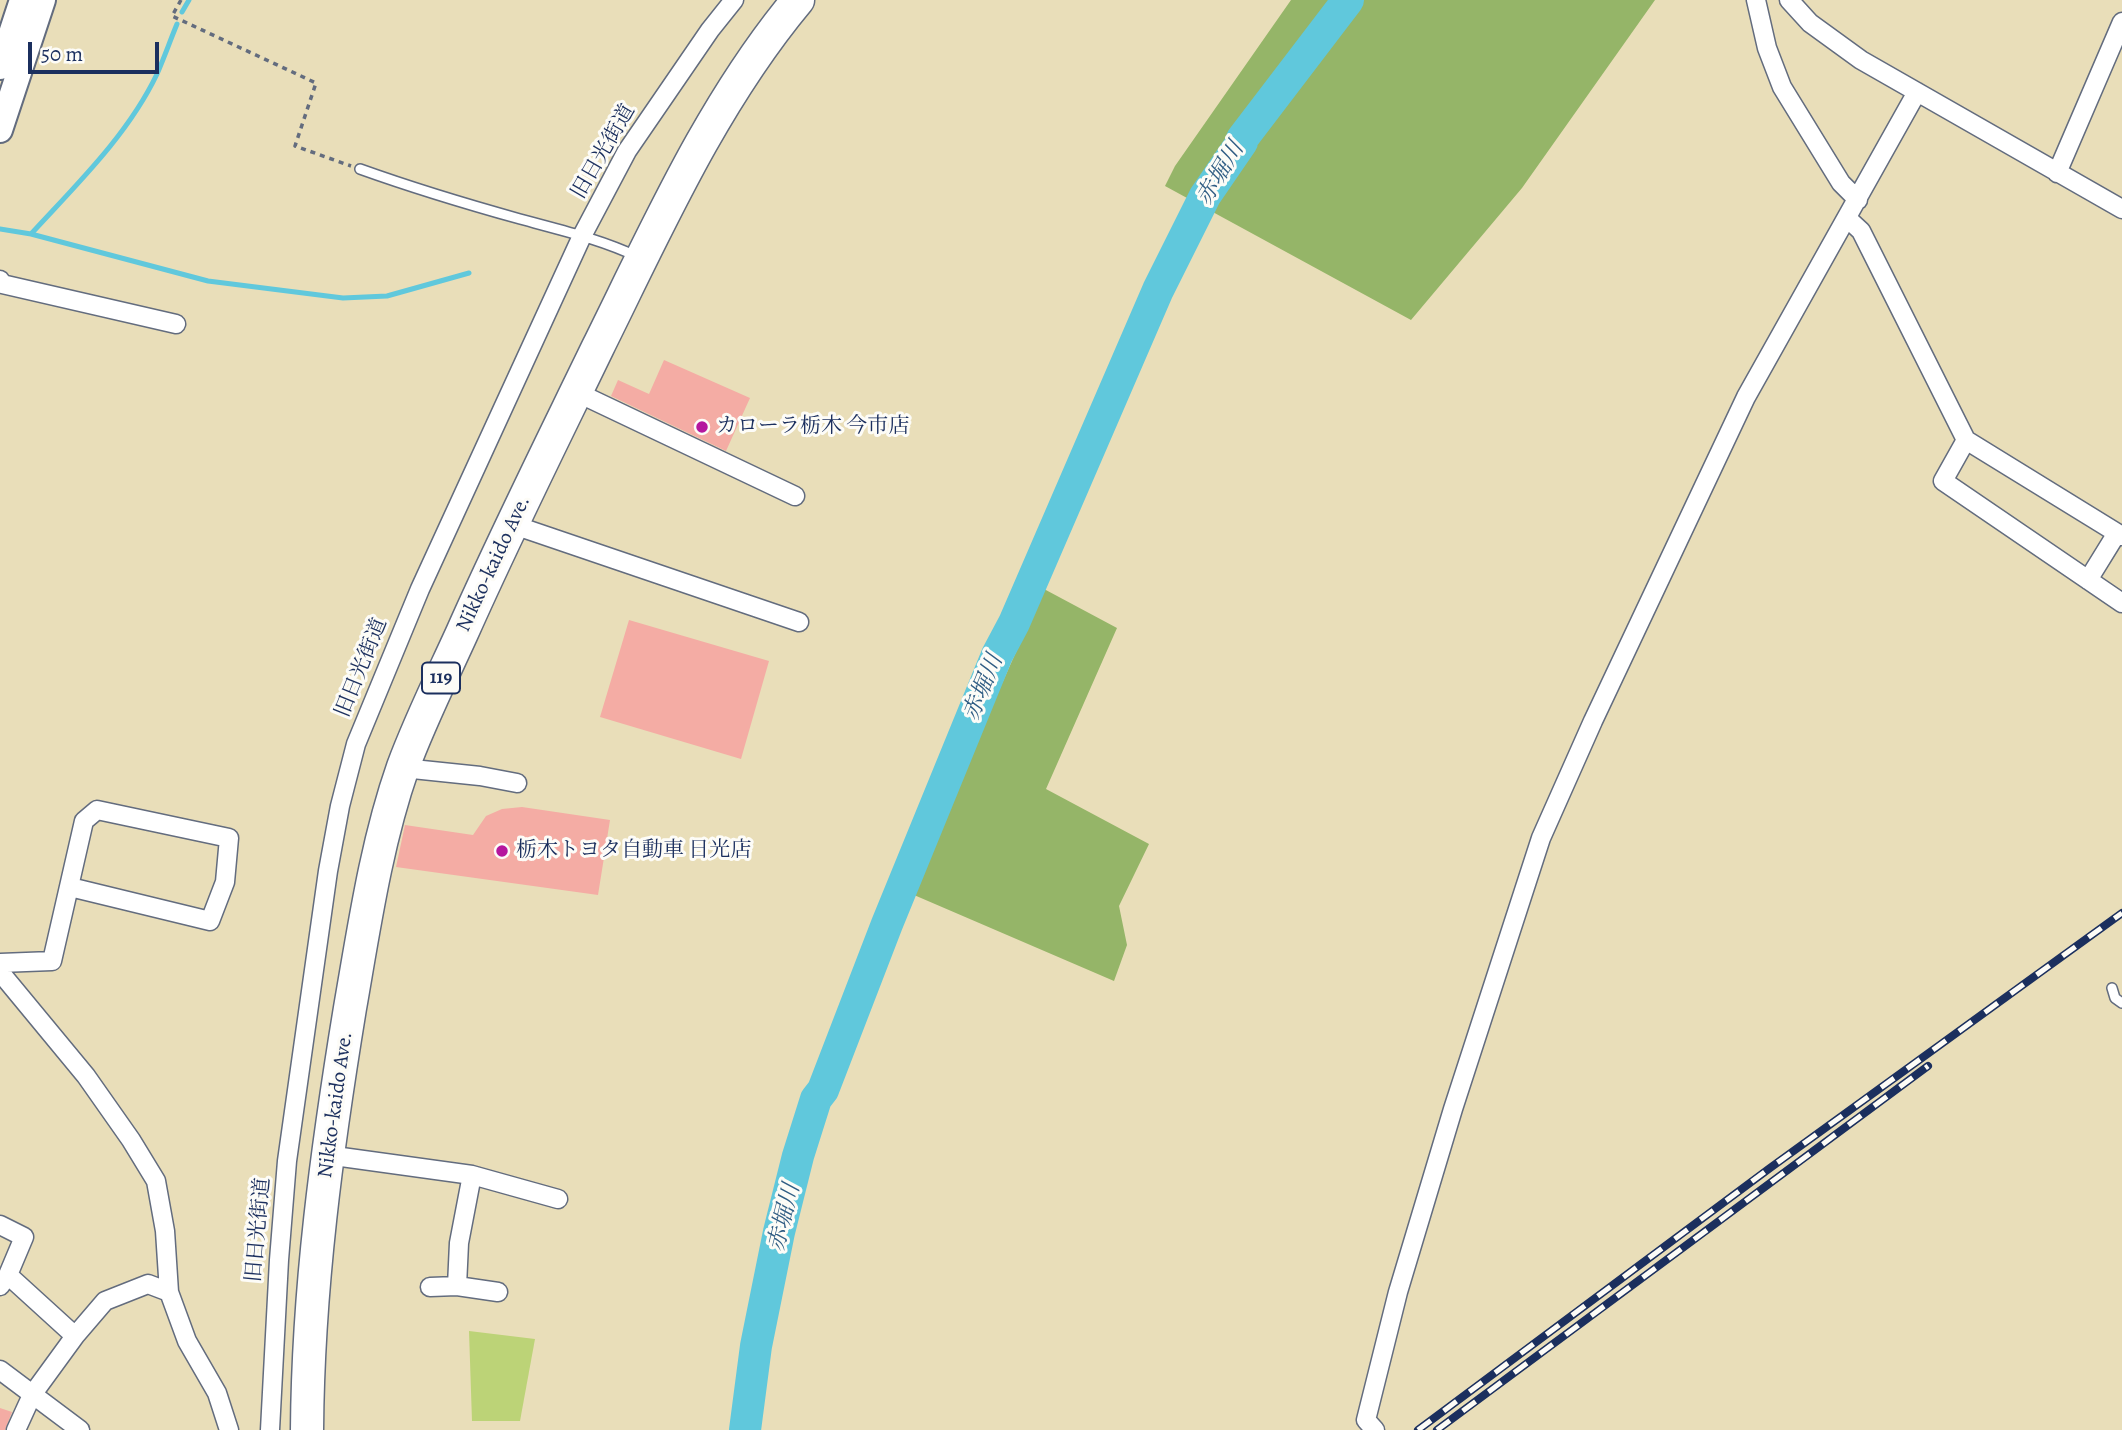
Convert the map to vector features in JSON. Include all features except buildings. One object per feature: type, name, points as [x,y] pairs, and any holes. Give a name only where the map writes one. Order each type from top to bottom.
[{"type":"highway","name":"Nikko-kaido Ave.","points":[[307,1430],[317,1232],[327,1155],[361,944],[388,819],[403,768],[511,524],[706,134],[798,0]]},
{"type":"street","points":[[0,67],[22,0]]},
{"type":"street","points":[[0,130],[43,0]]},
{"type":"street","name":"旧日光街道","points":[[270,1430],[287,1161],[328,871],[340,806],[356,744],[420,589],[582,236],[627,151],[710,30],[734,0]]},
{"type":"street","points":[[1755,0],[1767,48],[1782,87],[1841,183],[1858,200]]},
{"type":"street","points":[[1789,0],[1829,39],[2122,209]]},
{"type":"street","points":[[2057,173],[2122,22]]},
{"type":"street","points":[[1376,1430],[1366,1420],[1398,1292],[1452,1109],[1541,838],[1593,721],[1746,397],[1917,92]]},
{"type":"street","points":[[1847,219],[1861,231],[1966,440],[2120,534],[2088,580]]},
{"type":"street","points":[[0,280],[2,284],[176,324]]},
{"type":"street","points":[[576,392],[794,496]]},
{"type":"street","points":[[1966,440],[1943,481],[2122,603]]},
{"type":"street","points":[[511,524],[799,622]]},
{"type":"street","points":[[403,768],[480,776],[517,783]]},
{"type":"street","points":[[0,963],[52,961],[84,821],[97,810],[229,838],[225,882],[210,921],[70,887]]},
{"type":"street","points":[[0,972],[86,1076],[156,1181],[164,1231],[169,1292],[187,1341],[218,1393],[229,1430]]},
{"type":"street","points":[[327,1155],[472,1175],[558,1199]]},
{"type":"street","points":[[457,1286],[459,1243],[472,1175]]},
{"type":"street","points":[[0,1225],[24,1237],[4,1280],[75,1336]]},
{"type":"street","points":[[16,1430],[32,1395],[75,1336],[105,1301],[148,1284],[169,1292]]},
{"type":"street","points":[[430,1287],[457,1286],[498,1292]]},
{"type":"street","points":[[0,1370],[80,1430]]},
{"type":"lane","points":[[360,169],[424,192],[615,246],[642,259]]},
{"type":"lane","points":[[2112,988],[2115,999],[2122,1003]]},
{"type":"path","points":[[181,0],[172,16],[316,83],[295,146],[360,169]]},
{"type":"green space","points":[[1291,0],[1655,0],[1522,188],[1411,320],[1165,186],[1175,166]]},
{"type":"green space","points":[[1044,589],[1117,628],[1046,789],[1149,844],[1119,906],[1127,945],[1114,981],[914,895],[955,789]]},
{"type":"green space","points":[[469,1331],[535,1339],[520,1421],[472,1421]]},
{"type":"waterway","points":[[182,12],[189,0]]},
{"type":"waterway","name":"赤堀川","points":[[745,1430],[756,1346],[779,1232],[816,1099],[823,1090],[887,924],[997,655],[1014,623],[1158,290],[1205,196],[1242,139],[1348,0]]},
{"type":"waterway","points":[[31,234],[83,178],[131,118],[157,74],[177,24]]},
{"type":"waterway","points":[[0,229],[31,234],[208,281],[343,298],[387,296],[469,273]]},
{"type":"railway","points":[[1418,1430],[1770,1168],[2122,913]]},
{"type":"railway","points":[[1437,1430],[1928,1066]]},
{"type":"place","name":"カローラ栃木 今市店","points":[[702,427]]},
{"type":"place","name":"栃木トヨタ自動車 日光店","points":[[502,851]]}]
